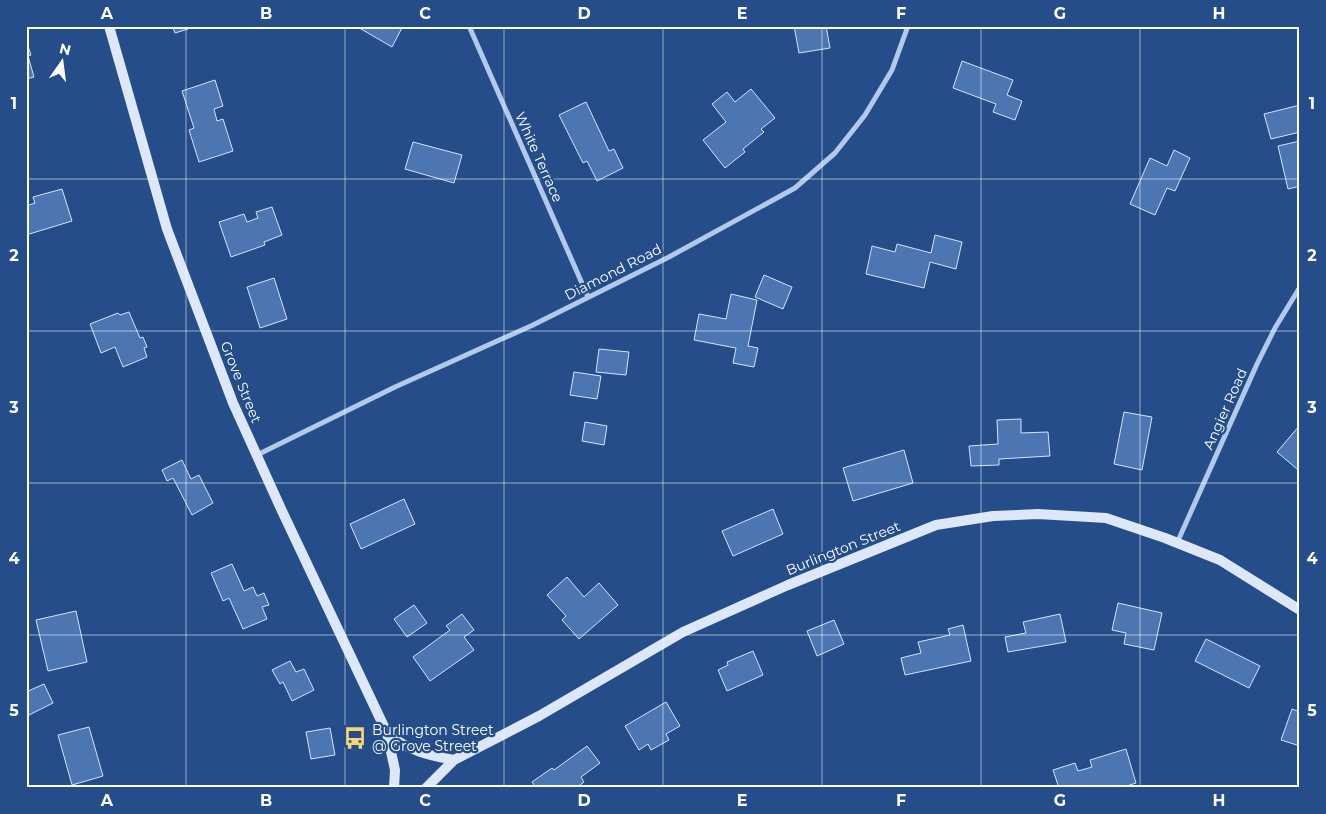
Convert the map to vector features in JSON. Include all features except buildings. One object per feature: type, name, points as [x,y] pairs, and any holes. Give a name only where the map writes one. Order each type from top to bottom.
[{"type":"street","name":"Grove Street","points":[[109,26],[167,229],[233,403],[388,733],[395,770],[394,788]]},
{"type":"street","name":"White Terrace","points":[[469,26],[588,297]]},
{"type":"street","name":"Diamond Road","points":[[257,455],[395,387],[533,325],[669,256],[795,188],[835,152],[865,115],[892,70],[908,26]]},
{"type":"street","name":"Angier Road","points":[[1177,543],[1257,364],[1275,328],[1300,287]]},
{"type":"street","name":"Burlington Street","points":[[426,788],[454,760],[539,716],[683,632],[788,585],[936,525],[993,516],[1038,514],[1106,518],[1220,560],[1300,610]]},
{"type":"street","name":"Grove Street","points":[[388,733],[400,743],[424,755],[454,760]]},
{"type":"place","name":"Burlington Street @ Grove Street","points":[[355,738]]}]
